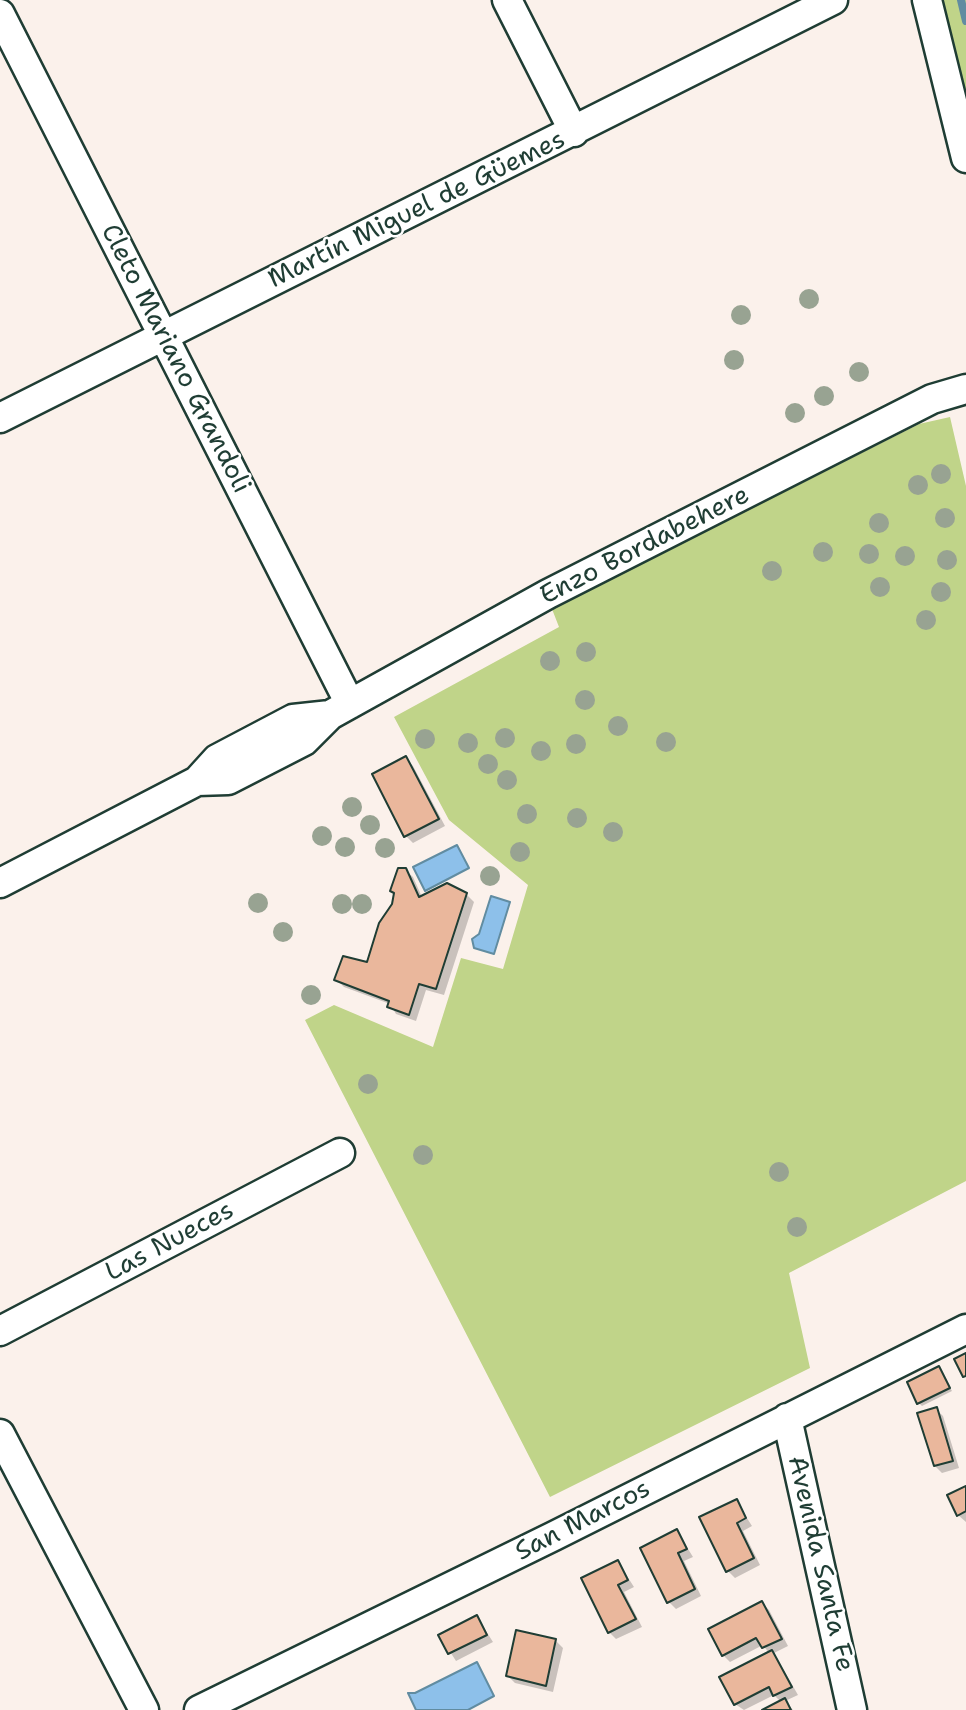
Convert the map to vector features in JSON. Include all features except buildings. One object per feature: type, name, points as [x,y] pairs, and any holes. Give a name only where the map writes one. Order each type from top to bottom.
[{"type":"street","points":[[507,0],[574,132]]},
{"type":"street","name":"Martín Miguel de Güemes","points":[[0,418],[833,0]]},
{"type":"street","points":[[927,0],[966,158]]},
{"type":"street","name":"Cleto Mariano Grandoli","points":[[0,14],[163,337],[340,710]]},
{"type":"street","name":"Enzo Bordabehere","points":[[0,883],[197,781],[228,780],[304,741],[340,710],[548,594],[932,399],[966,389]]},
{"type":"street","name":"Las Nueces","points":[[0,1331],[340,1153]]},
{"type":"street","name":"San Marcos","points":[[199,1710],[966,1329]]},
{"type":"street","name":"Avenida Santa Fe","points":[[788,1418],[852,1710]]},
{"type":"street","points":[[0,1434],[144,1710]]},
{"type":"green space","points":[[927,0],[966,0],[966,158]]},
{"type":"green space","points":[[950,417],[966,486],[966,1181],[789,1273],[810,1368],[550,1497],[305,1020],[334,1005],[433,1047],[461,958],[503,969],[528,885],[449,820],[394,717],[559,627],[552,609],[919,424]]},
{"type":"water","points":[[457,845],[469,868],[425,891],[413,867]]},
{"type":"water","points":[[491,896],[510,902],[494,954],[474,948],[472,939],[479,934]]},
{"type":"water","points":[[477,1662],[494,1696],[468,1710],[416,1710],[408,1693],[415,1693]]},
{"type":"waterway","points":[[961,0],[966,21]]}]
